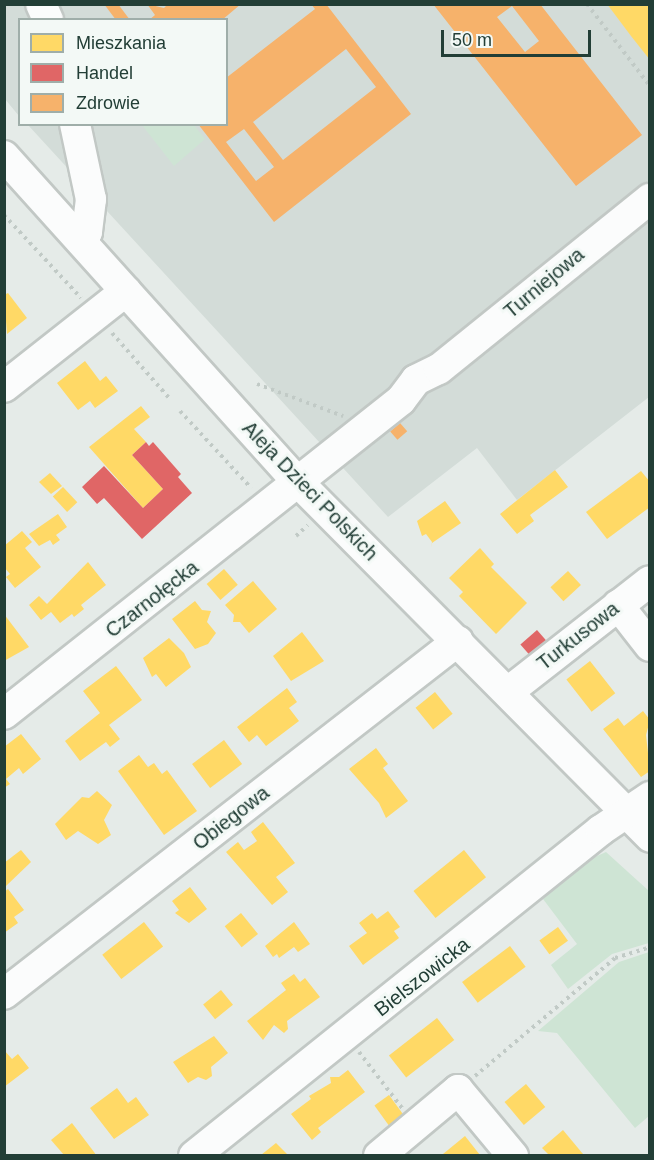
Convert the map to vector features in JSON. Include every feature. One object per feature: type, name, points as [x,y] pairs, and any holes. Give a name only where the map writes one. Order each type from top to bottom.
[{"type":"street","points":[[41,4],[47,18]]},
{"type":"street","points":[[75,126],[91,199],[87,232],[82,242]]},
{"type":"street","name":"Aleja Dzieci Polskich","points":[[4,156],[298,482],[508,692],[638,806],[650,837]]},
{"type":"street","name":"Turniejowa","points":[[298,482],[401,400],[416,380],[439,369],[650,199]]},
{"type":"street","points":[[4,387],[126,291]]},
{"type":"street","name":"Czarnołęcka","points":[[4,714],[298,482]]},
{"type":"street","name":"Turkusowa","points":[[508,692],[650,581]]},
{"type":"street","points":[[618,605],[650,646]]},
{"type":"street","name":"Obiegowa","points":[[4,994],[458,641]]},
{"type":"street","name":"Bielszowicka","points":[[194,1155],[347,1036],[601,830],[638,806]]},
{"type":"street","points":[[379,1155],[458,1090],[513,1155]]},
{"type":"path","points":[[587,4],[650,86]]},
{"type":"path","points":[[4,214],[86,303]]},
{"type":"path","points":[[107,328],[170,399]]},
{"type":"path","points":[[257,384],[369,426]]},
{"type":"path","points":[[180,411],[255,492]]},
{"type":"path","points":[[296,536],[309,524]]},
{"type":"path","points":[[458,1090],[615,958],[650,947]]},
{"type":"path","points":[[347,1036],[415,1125]]},
{"type":"shaded area","points":[[5,5],[649,5],[649,397],[517,500],[477,448],[388,517],[29,126],[228,126],[228,18],[18,18],[18,115],[5,99]]},
{"type":"green space","points":[[143,126],[195,126],[205,139],[174,166]]},
{"type":"green space","points":[[606,852],[649,891],[649,943],[612,954],[568,989],[551,965],[577,944],[543,899],[588,860]]},
{"type":"green space","points":[[649,952],[649,1116],[635,1128],[557,1033],[538,1031],[619,962]]},
{"type":"building: Mieszkania","points":[[607,4],[650,4],[650,60],[631,36]]},
{"type":"building: Mieszkania","points":[[8,293],[27,318],[7,334],[4,295]]},
{"type":"building: Mieszkania","points":[[85,361],[100,381],[106,376],[118,391],[95,408],[90,401],[78,410],[57,383]]},
{"type":"building: Mieszkania","points":[[141,406],[150,417],[134,429],[146,442],[132,455],[163,489],[143,508],[89,447]]},
{"type":"building: Mieszkania","points":[[555,470],[568,487],[530,515],[534,521],[517,534],[500,514]]},
{"type":"building: Mieszkania","points":[[641,471],[650,482],[650,507],[607,539],[586,512]]},
{"type":"building: Mieszkania","points":[[50,473],[62,486],[51,494],[39,482]]},
{"type":"building: Mieszkania","points":[[63,487],[77,502],[67,512],[53,497]]},
{"type":"building: Mieszkania","points":[[445,501],[461,523],[432,543],[431,548],[432,542],[426,534],[422,536],[417,521]]},
{"type":"building: Mieszkania","points":[[58,514],[67,527],[56,535],[60,540],[53,545],[50,540],[39,546],[29,534]]},
{"type":"building: Mieszkania","points":[[22,531],[32,542],[25,548],[41,567],[15,588],[6,577],[10,574],[4,567],[4,546]]},
{"type":"building: Mieszkania","points":[[480,548],[494,564],[491,567],[527,603],[496,634],[459,596],[463,592],[449,578]]},
{"type":"building: Mieszkania","points":[[88,562],[106,585],[81,605],[84,609],[74,617],[72,614],[60,623],[51,612],[41,620],[29,605],[39,596],[47,604]]},
{"type":"building: Mieszkania","points":[[224,569],[238,585],[220,600],[207,584]]},
{"type":"building: Mieszkania","points":[[568,571],[581,585],[563,601],[550,587]]},
{"type":"building: Mieszkania","points":[[253,581],[277,609],[249,633],[240,622],[233,622],[234,615],[225,605]]},
{"type":"building: Mieszkania","points":[[195,601],[202,610],[211,611],[207,622],[216,633],[208,644],[195,649],[172,619]]},
{"type":"building: Mieszkania","points":[[4,614],[29,647],[4,661]]},
{"type":"building: Mieszkania","points":[[302,632],[324,661],[291,681],[273,656]]},
{"type":"building: Mieszkania","points":[[169,638],[184,653],[191,667],[166,687],[156,674],[152,677],[143,658]]},
{"type":"building: Mieszkania","points":[[590,661],[615,693],[592,712],[566,679]]},
{"type":"building: Mieszkania","points":[[116,666],[142,700],[109,725],[120,739],[110,747],[106,742],[80,761],[65,741],[100,713],[83,691]]},
{"type":"building: Mieszkania","points":[[287,688],[297,702],[289,708],[299,721],[266,746],[257,735],[249,742],[237,727]]},
{"type":"building: Mieszkania","points":[[435,692],[453,714],[433,729],[416,708]]},
{"type":"building: Mieszkania","points":[[643,711],[650,720],[646,735],[650,771],[641,777],[603,729],[618,718],[624,726]]},
{"type":"building: Mieszkania","points":[[21,734],[41,759],[23,774],[19,768],[6,779],[10,784],[4,788],[4,747]]},
{"type":"building: Mieszkania","points":[[224,740],[242,764],[210,788],[192,764]]},
{"type":"building: Mieszkania","points":[[376,748],[388,764],[383,768],[408,801],[386,818],[379,803],[349,769]]},
{"type":"building: Mieszkania","points":[[139,755],[148,767],[154,763],[162,774],[167,770],[197,811],[164,835],[118,771]]},
{"type":"building: Mieszkania","points":[[97,791],[112,805],[104,820],[111,835],[98,844],[78,831],[66,840],[55,824],[82,797],[89,798]]},
{"type":"building: Mieszkania","points":[[263,822],[295,863],[276,877],[288,892],[272,905],[226,852],[238,842],[244,850],[257,841],[251,832]]},
{"type":"building: Mieszkania","points":[[21,850],[31,862],[6,886],[4,863]]},
{"type":"building: Mieszkania","points":[[464,850],[486,877],[436,918],[413,891]]},
{"type":"building: Mieszkania","points":[[190,887],[207,909],[189,923],[175,913],[179,910],[172,901]]},
{"type":"building: Mieszkania","points":[[8,889],[24,910],[14,917],[18,923],[4,933],[4,892]]},
{"type":"building: Mieszkania","points":[[388,911],[400,927],[394,931],[399,938],[363,965],[349,946],[367,933],[359,923],[372,913],[377,919]]},
{"type":"building: Mieszkania","points":[[241,913],[258,934],[242,947],[225,926]]},
{"type":"building: Mieszkania","points":[[144,922],[163,946],[121,979],[102,955]]},
{"type":"building: Mieszkania","points":[[294,922],[310,944],[298,952],[294,947],[279,958],[277,954],[273,957],[265,946]]},
{"type":"building: Mieszkania","points":[[558,927],[568,941],[549,954],[539,941]]},
{"type":"building: Mieszkania","points":[[510,946],[526,967],[478,1003],[462,982]]},
{"type":"building: Mieszkania","points":[[294,974],[300,982],[305,978],[320,997],[287,1021],[288,1029],[284,1033],[274,1025],[263,1040],[247,1021],[286,990],[281,983]]},
{"type":"building: Mieszkania","points":[[221,990],[233,1005],[215,1019],[203,1004]]},
{"type":"building: Mieszkania","points":[[437,1018],[454,1040],[406,1078],[389,1056]]},
{"type":"building: Mieszkania","points":[[214,1036],[228,1053],[211,1067],[212,1076],[206,1080],[198,1077],[188,1083],[173,1062]]},
{"type":"building: Mieszkania","points":[[4,1050],[12,1059],[18,1054],[29,1068],[4,1087]]},
{"type":"building: Mieszkania","points":[[348,1070],[365,1092],[318,1128],[321,1132],[312,1140],[291,1114],[311,1099],[309,1096],[331,1083],[330,1077],[339,1077]]},
{"type":"building: Mieszkania","points":[[526,1084],[545,1107],[524,1125],[505,1102]]},
{"type":"building: Mieszkania","points":[[117,1088],[128,1103],[136,1097],[149,1115],[114,1139],[90,1108]]},
{"type":"building: Mieszkania","points":[[389,1095],[407,1120],[393,1131],[374,1106]]},
{"type":"building: Mieszkania","points":[[72,1123],[96,1155],[64,1155],[51,1140]]},
{"type":"building: Mieszkania","points":[[563,1130],[583,1154],[549,1155],[542,1148]]},
{"type":"building: Mieszkania","points":[[465,1136],[480,1155],[443,1154]]},
{"type":"building: Mieszkania","points":[[276,1143],[288,1155],[261,1155]]},
{"type":"building: Handel","points":[[146,442],[149,446],[153,442],[181,474],[178,477],[192,493],[142,539],[104,498],[97,504],[82,487],[104,466],[143,508],[163,489],[132,455]]},
{"type":"building: Handel","points":[[537,630],[549,644],[532,658],[520,644]]},
{"type":"building: Zdrowie","points":[[104,4],[118,4],[128,18],[114,18]]},
{"type":"building: Zdrowie","points":[[147,4],[164,8],[168,4],[241,4],[224,18],[151,18],[155,15]]},
{"type":"building: Zdrowie","points":[[311,4],[326,4],[411,114],[274,222],[200,126],[228,126],[228,76],[315,9]],"holes":[[[346,49],[376,87],[283,160],[253,122]],[[244,129],[274,167],[256,181],[226,142]]]},
{"type":"building: Zdrowie","points":[[433,4],[540,4],[642,135],[576,186]],"holes":[[[512,6],[539,41],[525,52],[497,17]]]},
{"type":"building: Zdrowie","points":[[400,423],[407,431],[397,440],[390,432]]}]
